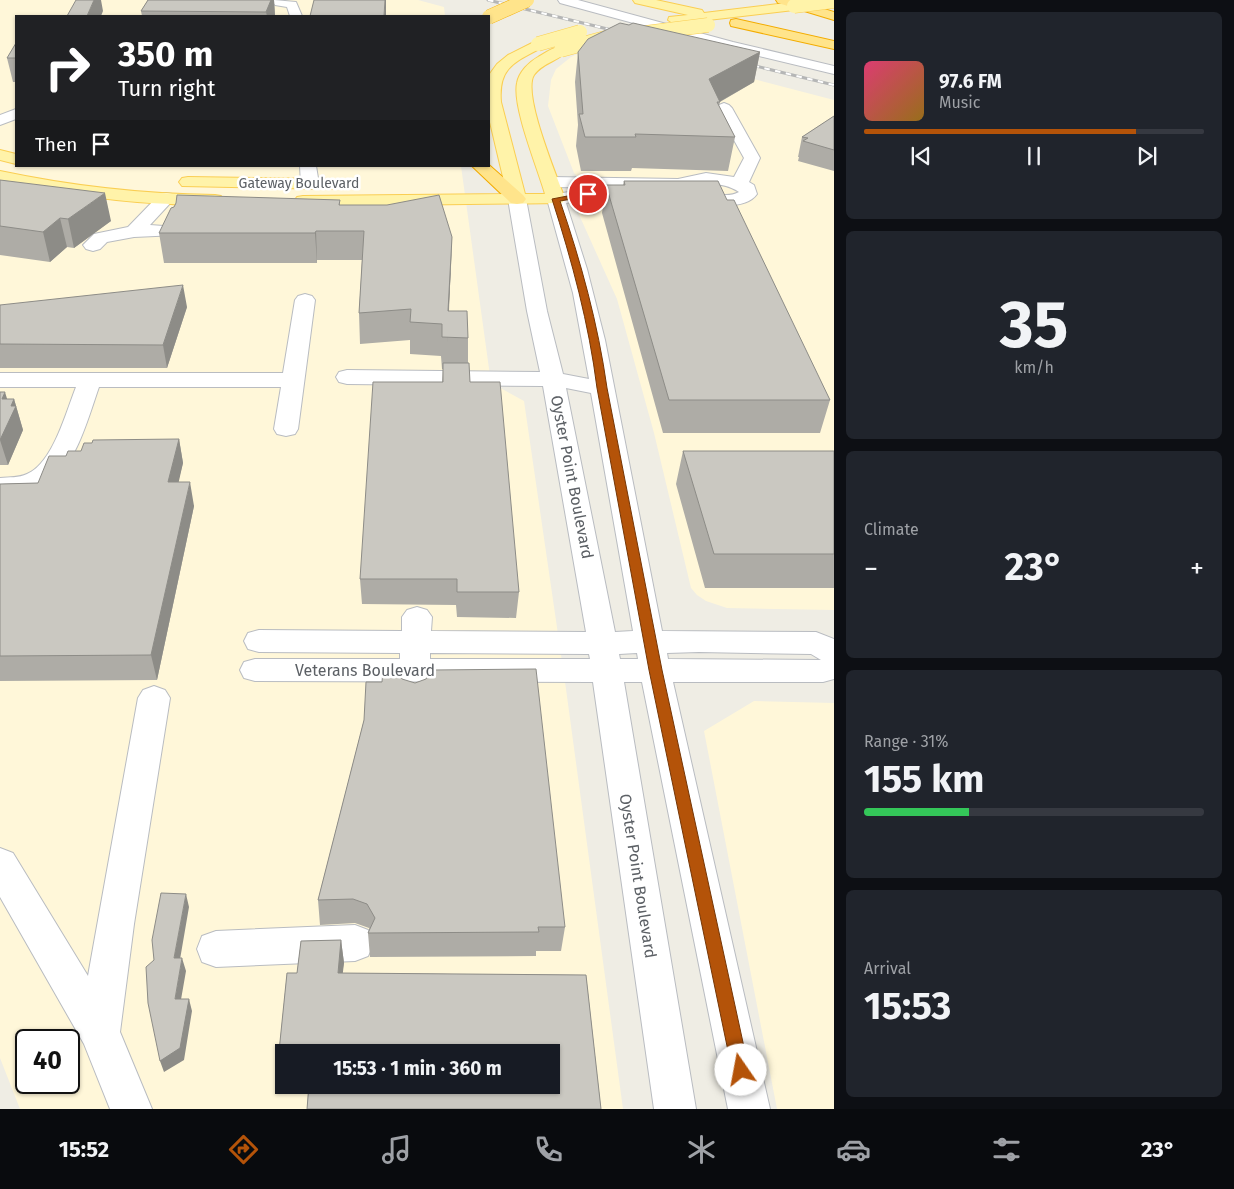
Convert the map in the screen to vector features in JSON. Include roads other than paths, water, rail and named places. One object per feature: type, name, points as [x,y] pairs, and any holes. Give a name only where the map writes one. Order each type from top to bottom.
[{"type":"highway","points":[[490,17],[527,0]]},
{"type":"highway","points":[[782,0],[834,14]]},
{"type":"highway","points":[[820,0],[834,2]]},
{"type":"highway","points":[[736,18],[834,46]]},
{"type":"highway","points":[[481,167],[510,188]]},
{"type":"main road","points":[[638,0],[655,10],[650,19]]},
{"type":"main road","points":[[638,0],[710,21]]},
{"type":"main road","points":[[682,0],[736,18],[787,18],[834,14]]},
{"type":"main road","points":[[736,18],[763,10],[834,2]]},
{"type":"main road","name":"Oyster Point Boulevard","points":[[554,191],[527,107],[523,83],[528,73],[536,64],[561,50],[605,38],[736,18]]},
{"type":"main road","name":"Oyster Point Boulevard","points":[[510,188],[495,107],[493,81],[499,70],[510,60],[538,44],[572,34],[650,19],[710,21]]},
{"type":"main road","points":[[0,154],[15,159]]},
{"type":"main road","name":"Gateway Boulevard","points":[[0,176],[81,191],[166,198],[233,200]]},
{"type":"main road","name":"Gateway Boulevard","points":[[175,182],[348,184]]},
{"type":"main road","name":"Gateway Boulevard","points":[[472,183],[554,191]]},
{"type":"main road","name":"Gateway Boulevard","points":[[289,201],[510,188]]},
{"type":"street","points":[[564,0],[730,45],[834,70]]},
{"type":"street","points":[[554,191],[588,194],[684,190],[718,199],[742,198],[748,194],[748,189],[739,184],[748,170],[752,158],[724,108]]},
{"type":"street","points":[[0,115],[15,113]]},
{"type":"street","points":[[0,120],[15,113]]},
{"type":"street","points":[[750,153],[769,153]]},
{"type":"street","points":[[308,167],[310,184]]},
{"type":"street","name":"Oyster Point Boulevard","points":[[510,188],[553,378],[598,615],[675,1109]]},
{"type":"street","name":"Oyster Point Boulevard","points":[[554,191],[570,243],[596,346],[602,388],[653,656],[749,1109]]},
{"type":"street","points":[[134,231],[166,198]]},
{"type":"street","points":[[98,243],[134,231],[170,231]]},
{"type":"street","points":[[286,429],[305,300]]},
{"type":"street","points":[[347,377],[553,378],[602,388]]},
{"type":"street","points":[[0,380],[294,380]]},
{"type":"street","points":[[0,486],[22,485],[41,477],[55,466],[90,380]]},
{"type":"street","name":"Veterans Boulevard","points":[[653,656],[699,641],[816,643],[834,653]]},
{"type":"street","name":"Veterans Boulevard","points":[[257,656],[653,656],[823,671],[834,667]]},
{"type":"street","points":[[100,1032],[114,924],[154,698]]},
{"type":"street","points":[[0,864],[100,1032],[131,1109]]},
{"type":"street","points":[[216,949],[355,943]]},
{"type":"railway","points":[[488,0],[620,32]]},
{"type":"railway","points":[[743,63],[834,85]]}]
